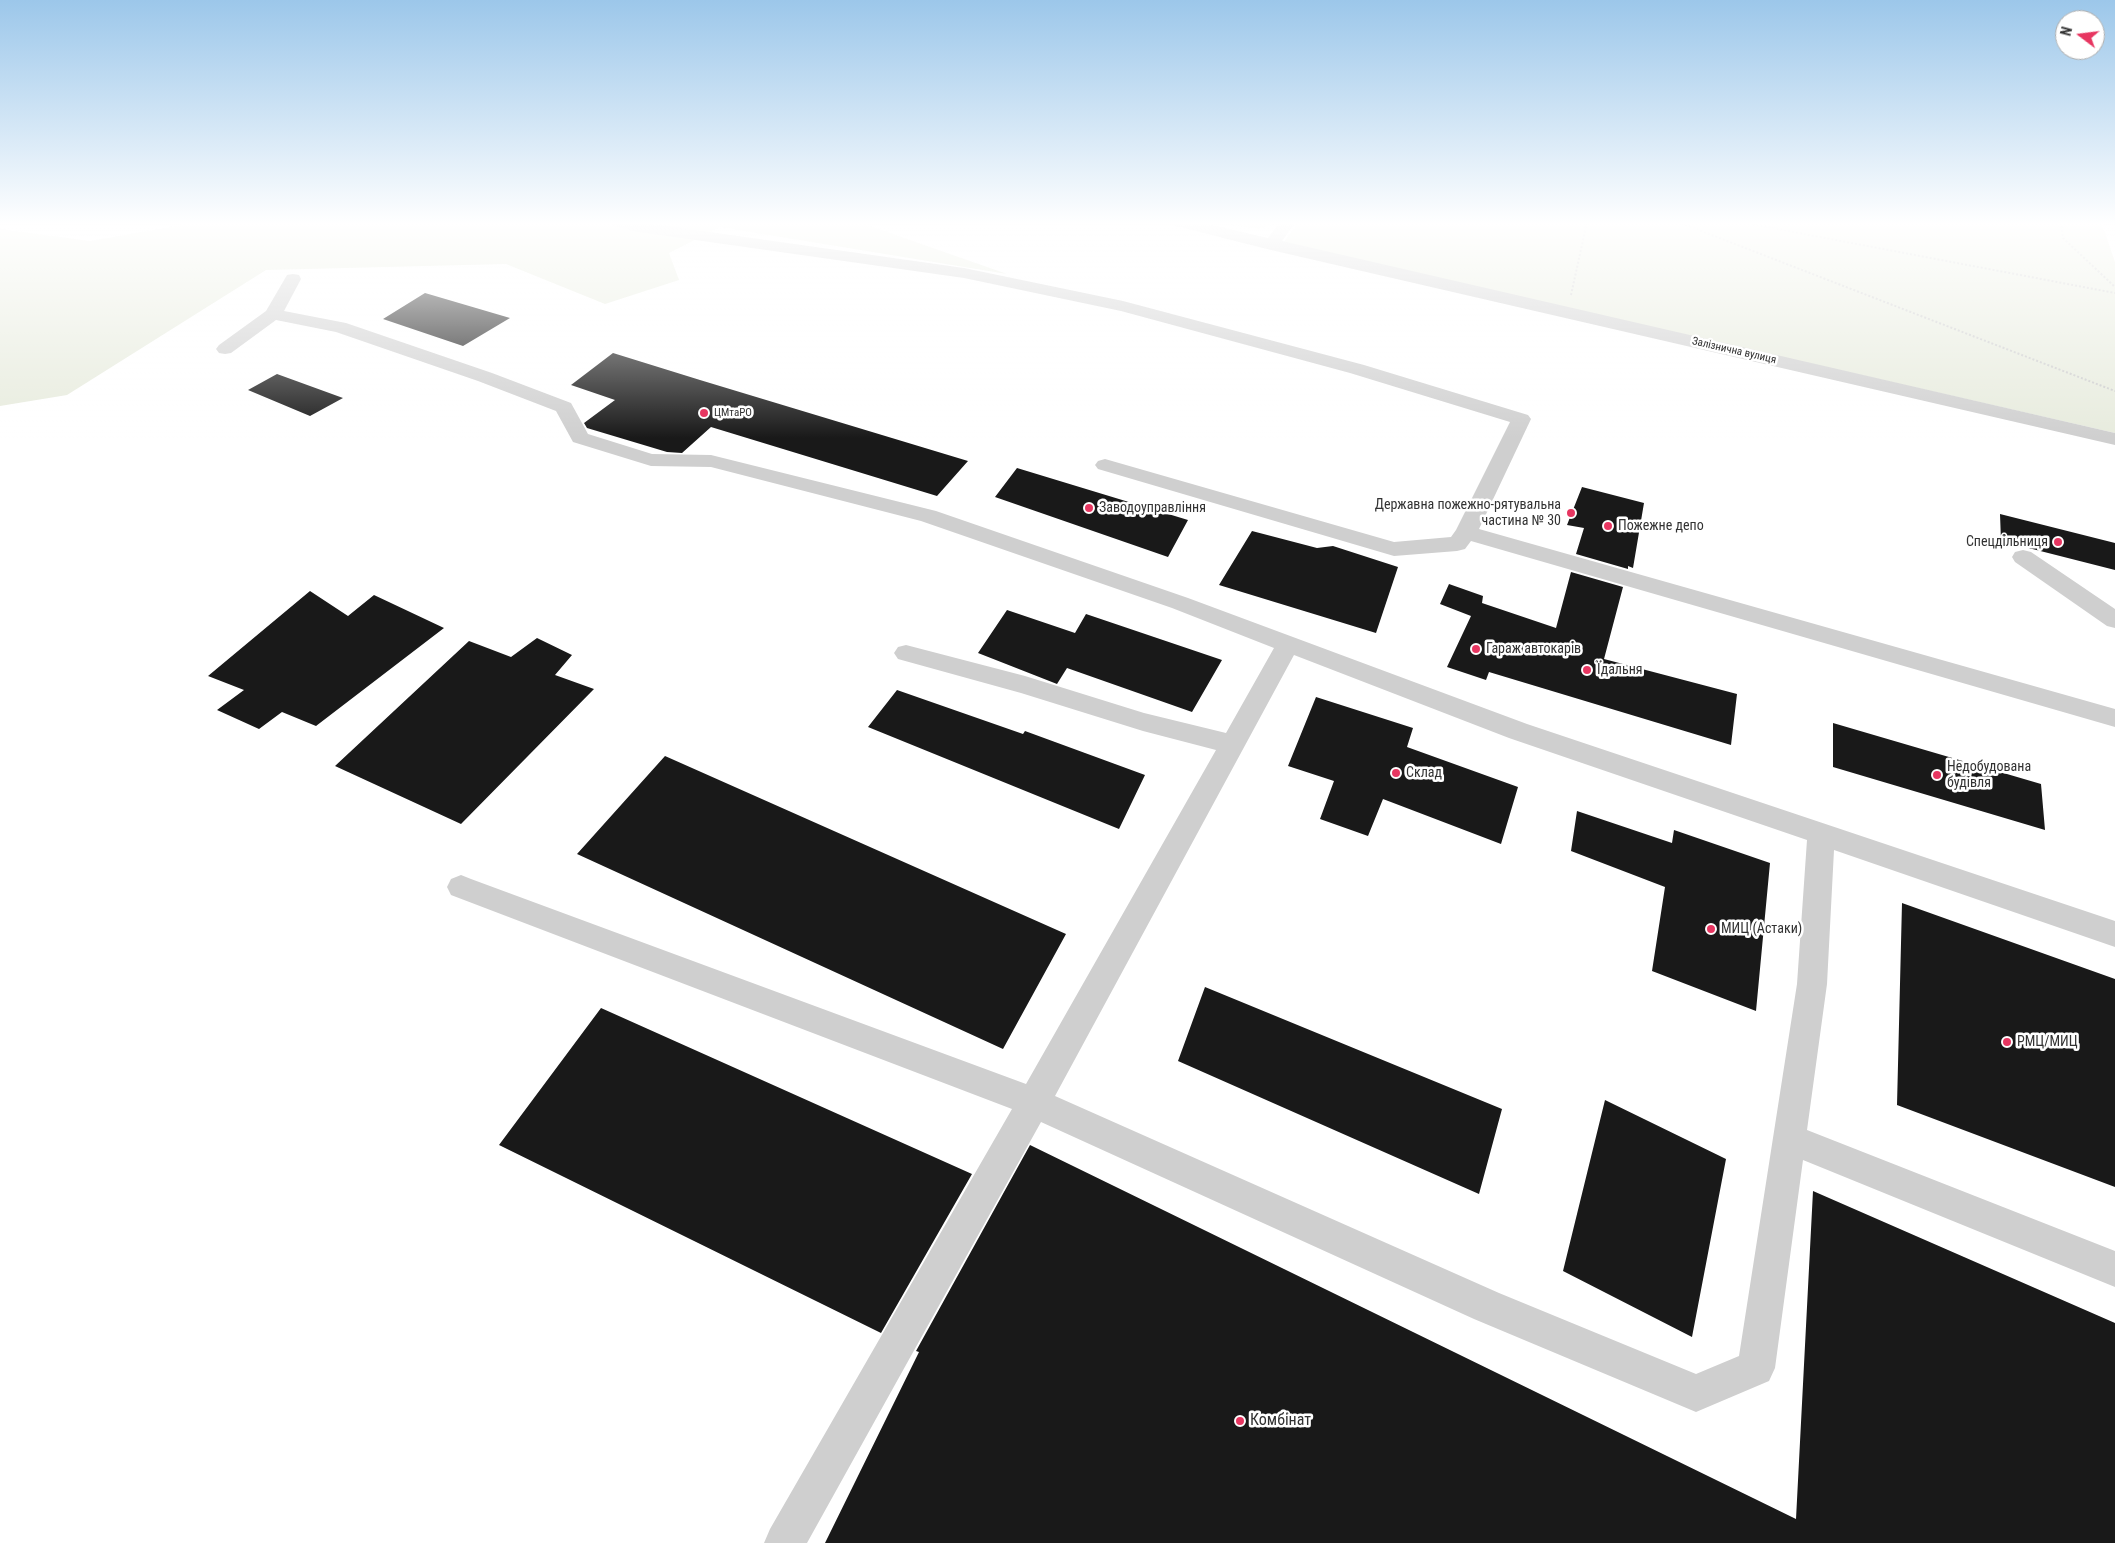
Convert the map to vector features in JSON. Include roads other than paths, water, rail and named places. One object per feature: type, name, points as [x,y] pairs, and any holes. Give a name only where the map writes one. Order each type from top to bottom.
[{"type":"street","points":[[225,349],[273,314],[284,294]]},
{"type":"street","points":[[1065,294],[1123,306],[1356,369],[1521,418],[1466,533],[1457,544],[1394,549],[1105,465]]},
{"type":"street","name":"Залізнична вулиця","points":[[1486,294],[2115,439]]},
{"type":"street","points":[[273,314],[340,327],[486,377],[564,407],[580,438],[651,460],[711,460],[928,516],[1180,603],[1518,732],[2115,934]]},
{"type":"street","points":[[1466,533],[2115,718]]},
{"type":"street","points":[[2023,557],[2115,620]]},
{"type":"street","points":[[784,1543],[1033,1102],[1288,644]]},
{"type":"street","points":[[906,654],[1025,685],[1143,722],[1232,744]]},
{"type":"street","points":[[461,887],[1033,1102],[1487,1306],[1696,1393],[1756,1368],[1812,984],[1821,834]]},
{"type":"street","points":[[1790,1138],[2115,1269]]},
{"type":"place","name":"ЦМтаРО","points":[[704,413]]},
{"type":"place","name":"Заводоуправління","points":[[1089,508]]},
{"type":"place","name":"Державна пожежно-рятувальна частина № 30","points":[[1571,513]]},
{"type":"place","name":"Пожежне депо","points":[[1608,526]]},
{"type":"place","name":"Спецдільниця","points":[[2058,542]]},
{"type":"place","name":"Гараж автокарів","points":[[1476,649]]},
{"type":"place","name":"Їдальня","points":[[1587,670]]},
{"type":"place","name":"Склад","points":[[1396,773]]},
{"type":"place","name":"Недобудована будівля","points":[[1937,775]]},
{"type":"place","name":"МИЦ (Астаки)","points":[[1711,929]]},
{"type":"place","name":"РМЦ/МИЦ","points":[[2007,1042]]},
{"type":"place","name":"Комбінат","points":[[1240,1421]]}]
